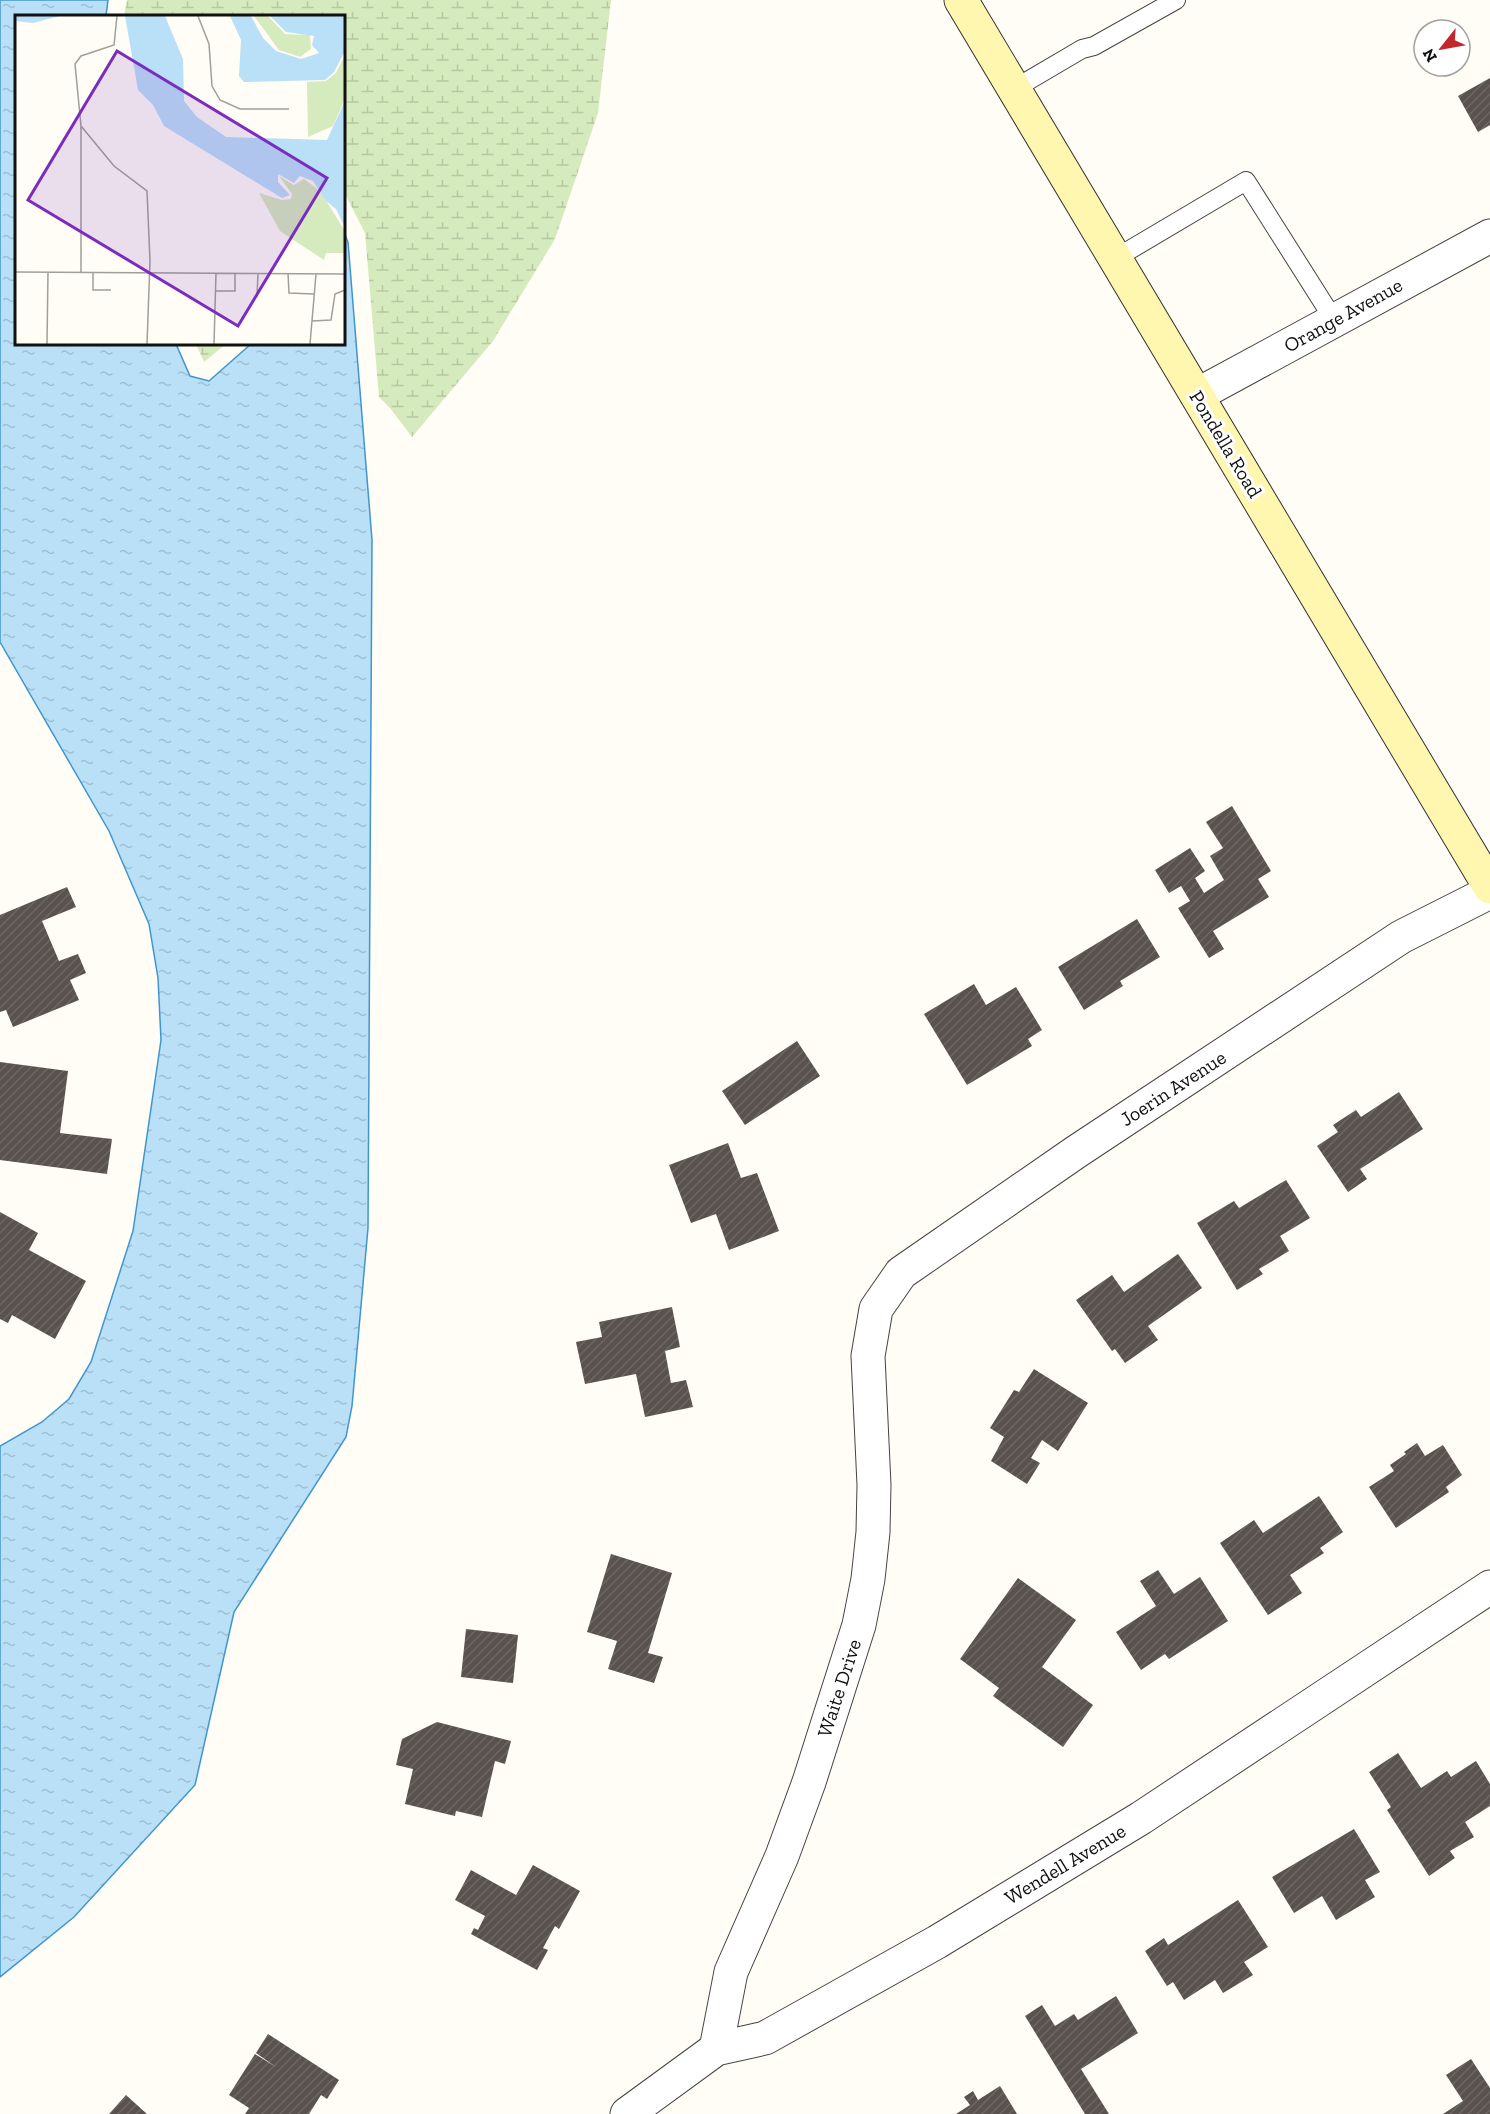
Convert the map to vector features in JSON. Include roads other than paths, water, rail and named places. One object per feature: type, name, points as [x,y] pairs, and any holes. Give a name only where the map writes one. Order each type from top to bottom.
[{"type":"main road","name":"Pondella Road","points":[[962,0],[1490,887]]},
{"type":"street","name":"Orange Avenue","points":[[1197,395],[1490,236]]},
{"type":"street","name":"Joerin Avenue","points":[[876,1310],[901,1273],[1076,1152],[1401,937],[1490,892]]},
{"type":"street","name":"Waite Drive","points":[[716,2049],[731,1972],[782,1856],[809,1782],[859,1625],[868,1579],[873,1532],[874,1485],[868,1356],[876,1310]]},
{"type":"street","name":"Wendell Avenue","points":[[627,2114],[716,2049],[765,2037],[938,1942],[1141,1818],[1490,1587]]},
{"type":"lane","points":[[1014,89],[1082,49],[1094,46],[1176,0]]},
{"type":"lane","points":[[1116,258],[1246,181],[1334,320]]},
{"type":"water","points":[[0,0],[108,0],[106,15],[15,15],[15,345],[176,345],[190,376],[209,381],[250,345],[345,345],[345,235],[348,242],[372,540],[368,1228],[352,1406],[346,1437],[234,1612],[195,1785],[74,1917],[0,1977],[0,1446],[42,1422],[69,1399],[91,1362],[133,1231],[161,1040],[158,978],[149,924],[109,831],[0,642]]}]
